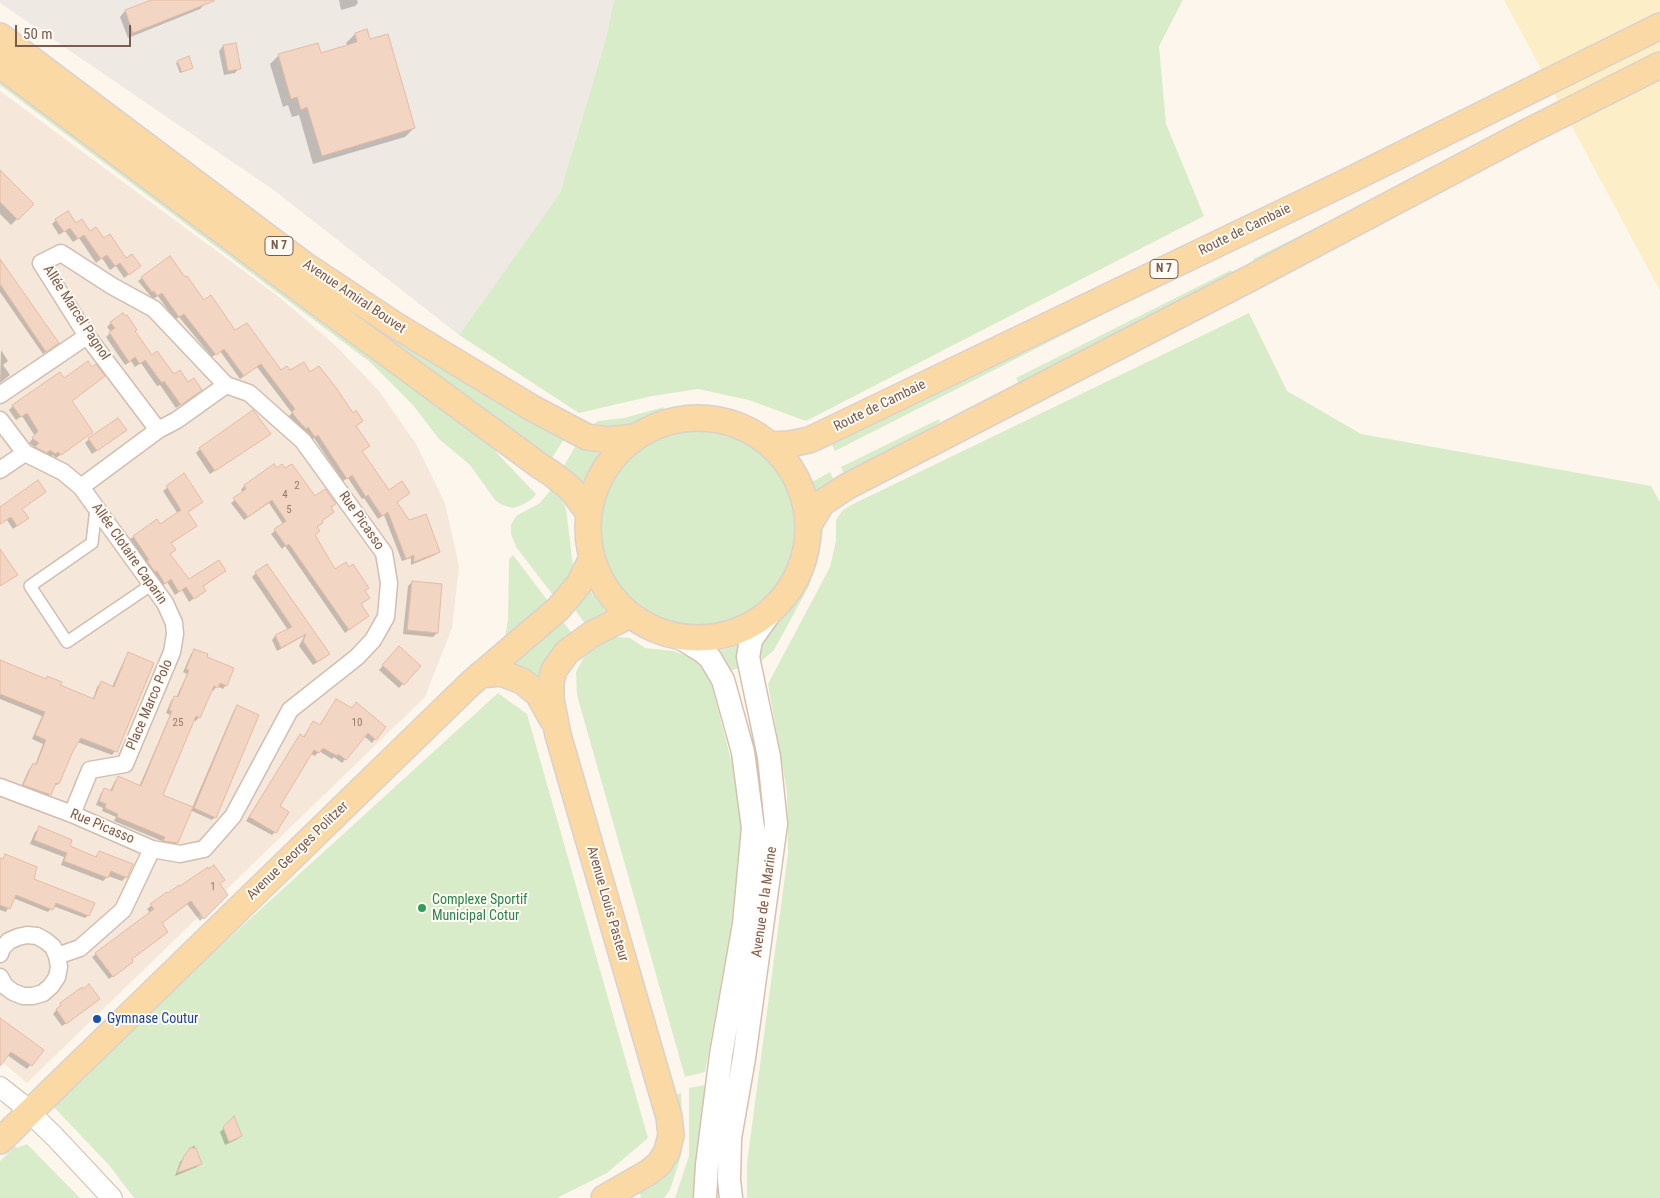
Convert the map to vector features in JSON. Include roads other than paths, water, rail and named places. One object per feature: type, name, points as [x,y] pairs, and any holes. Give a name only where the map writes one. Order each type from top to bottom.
[{"type":"main road","name":"Route de Cambaie","points":[[770,445],[790,444],[809,440],[820,435],[1346,182],[1660,26]]},
{"type":"main road","name":"Avenue Amiral Bouvet","points":[[0,36],[306,266],[395,325],[532,408],[587,437],[609,440],[635,437]]},
{"type":"main road","name":"Avenue Amiral Bouvet","points":[[0,65],[332,314],[551,473],[570,488],[589,513]]},
{"type":"main road","points":[[808,526],[822,503],[846,487],[1241,284],[1523,134],[1660,65]]},
{"type":"main road","points":[[684,419],[714,419],[744,428],[770,445],[785,461],[796,479],[805,502],[808,526],[804,559],[791,588],[770,613],[742,630],[711,638],[679,637],[653,629],[630,615],[613,599],[600,580],[592,558],[588,535],[592,495],[609,463],[635,437],[658,425],[684,419]]},
{"type":"main road","name":"Avenue Georges Politzer","points":[[0,1141],[480,675],[558,609],[578,584],[592,558]]},
{"type":"main road","name":"Avenue de la Marine","points":[[731,1198],[729,1180],[730,1138],[744,1058],[776,824],[769,757],[748,657],[751,640],[770,613]]},
{"type":"main road","name":"Avenue Louis Pasteur","points":[[604,1198],[650,1172],[659,1164],[668,1151],[671,1134],[669,1117],[556,725],[550,699],[550,682],[554,670],[568,652],[581,641],[630,615]]},
{"type":"main road","name":"Avenue de la Marine","points":[[679,637],[702,650],[710,658],[723,680],[743,752],[753,828],[744,924],[721,1055],[707,1164],[705,1198]]},
{"type":"main road","points":[[480,675],[501,673],[522,681],[538,694],[556,725]]},
{"type":"street","name":"Allée Marcel Pagnol","points":[[158,430],[87,336],[41,263],[61,253],[112,286],[154,309],[226,384]]},
{"type":"street","points":[[0,395],[87,336]]},
{"type":"street","points":[[0,420],[25,453],[63,472],[81,487],[158,430],[177,420],[226,384]]},
{"type":"street","name":"Rue Picasso","points":[[0,788],[72,814],[152,849],[180,854],[204,848],[233,816],[290,710],[357,657],[373,640],[386,616],[389,584],[384,553],[303,441],[249,393],[226,384]]},
{"type":"street","points":[[0,470],[25,453]]},
{"type":"street","name":"Allée Clotaire Caparin","points":[[81,487],[165,603],[174,623]]},
{"type":"street","points":[[96,508],[92,543],[30,586],[67,642],[151,585]]},
{"type":"street","name":"Place Marco Polo","points":[[72,814],[90,770],[124,764],[172,652],[175,634],[174,623]]},
{"type":"street","points":[[57,956],[80,948],[123,910],[152,849]]},
{"type":"street","points":[[0,954],[9,941],[27,935],[37,936],[53,947],[59,966],[57,977],[51,986],[43,993],[33,996],[23,996],[13,992],[5,986],[0,977]]},
{"type":"street","points":[[0,1086],[19,1102],[112,1198]]},
{"type":"place","name":"Complexe Sportif Municipal Cotur","points":[[422,908]]},
{"type":"place","name":"Gymnase Coutur","points":[[97,1019]]}]
